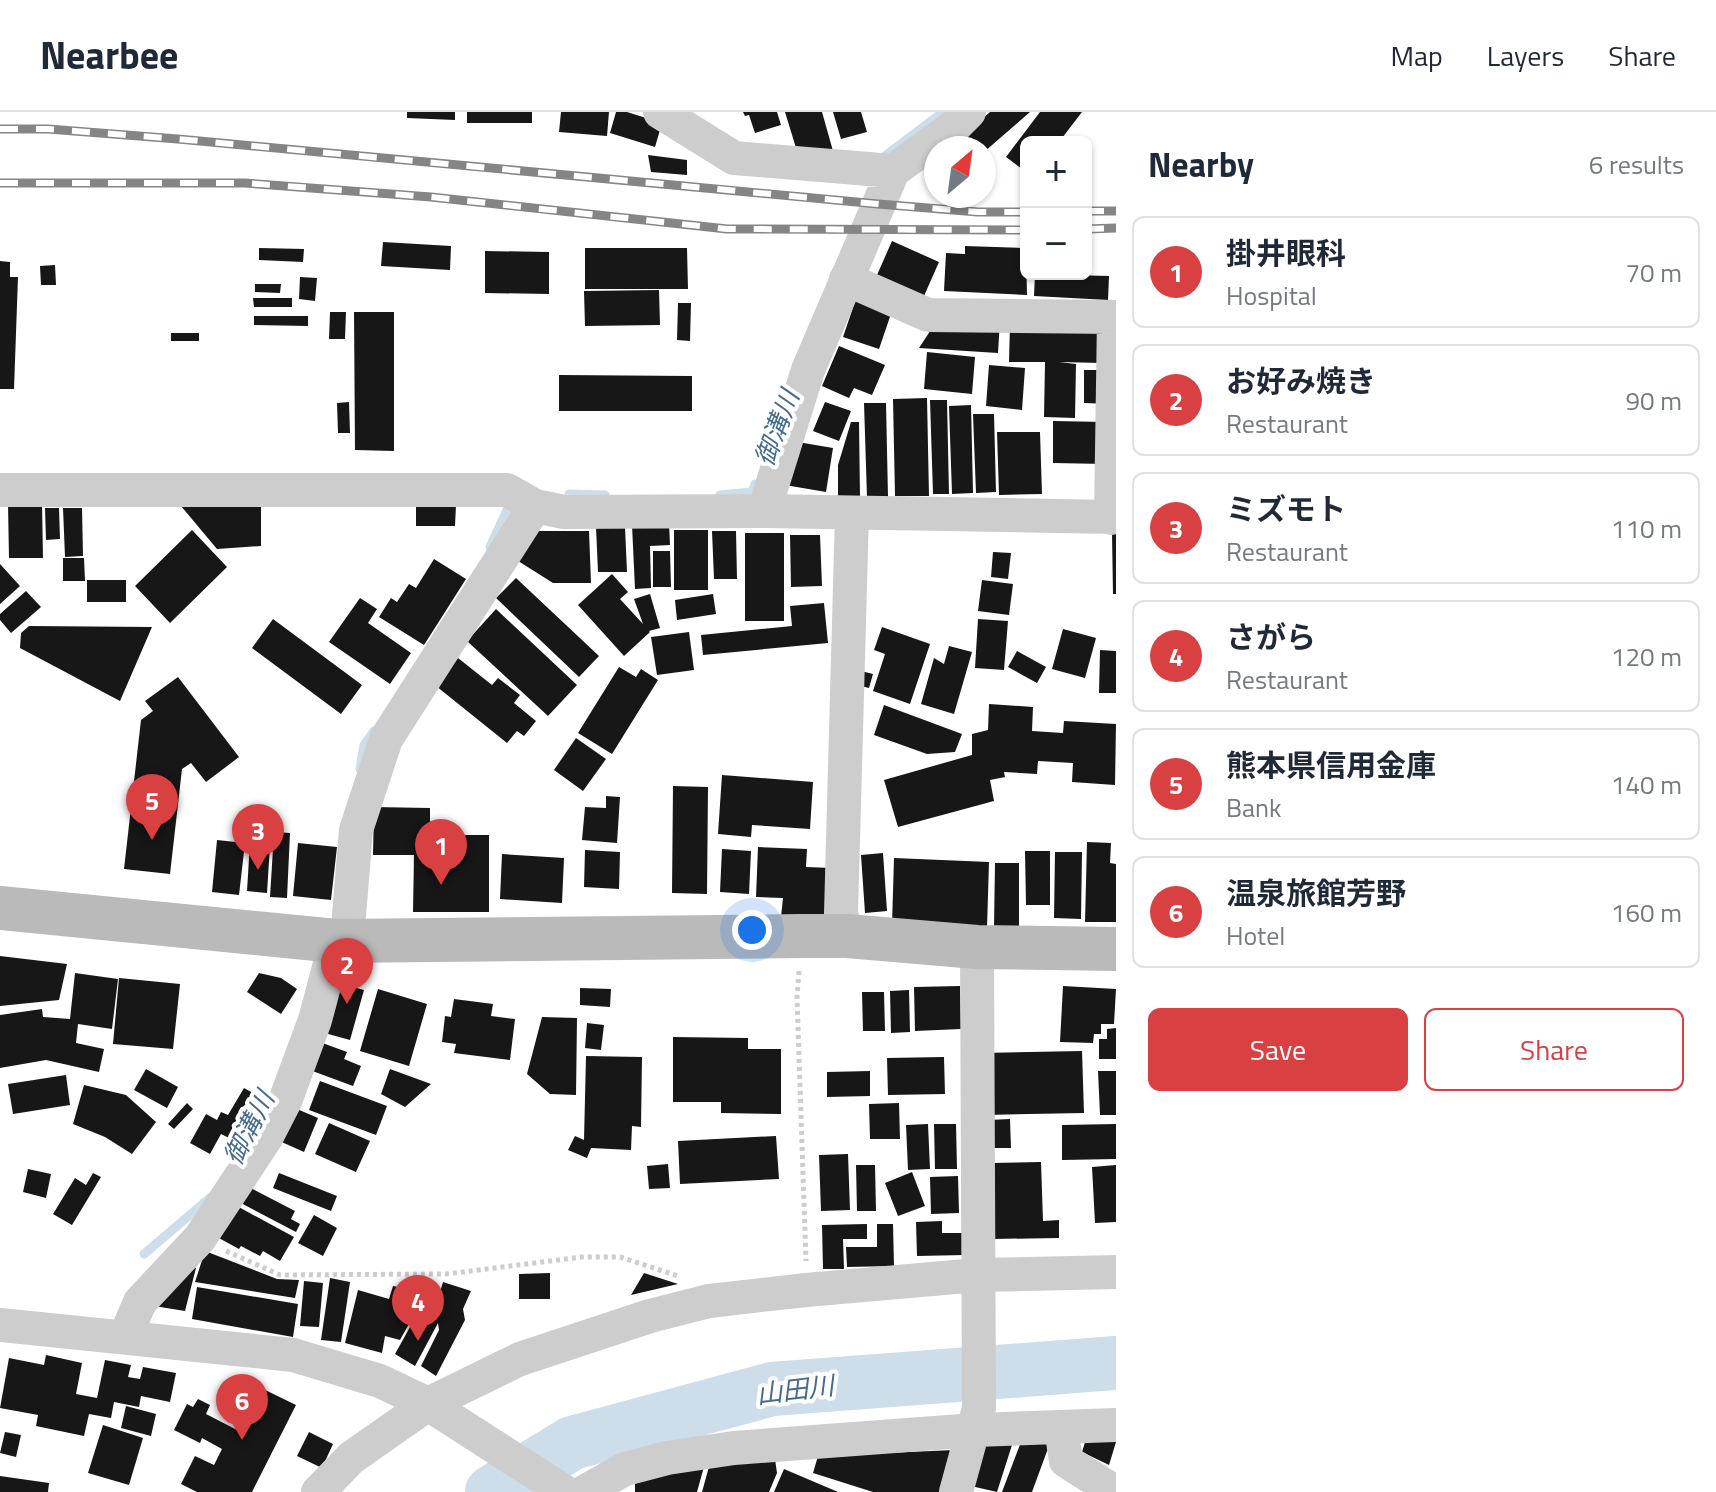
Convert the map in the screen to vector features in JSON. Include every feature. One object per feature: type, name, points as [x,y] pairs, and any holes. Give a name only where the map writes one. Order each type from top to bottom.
[{"type":"street","points":[[660,112],[734,158],[893,171]]},
{"type":"street","points":[[764,511],[808,370],[893,171],[969,112]]},
{"type":"street","points":[[0,490],[507,490],[535,506],[564,512],[764,511],[1113,518],[1115,317],[928,315],[846,279]]},
{"type":"street","points":[[125,1337],[140,1302],[200,1238],[266,1138],[285,1101],[342,940],[356,830],[386,739],[535,506]]},
{"type":"street","points":[[847,936],[841,913],[852,513]]},
{"type":"street","points":[[0,908],[342,940],[847,936],[977,947],[1116,949]]},
{"type":"street","points":[[956,1492],[977,1419],[977,947]]},
{"type":"street","points":[[318,1492],[351,1458],[520,1359],[650,1316],[709,1301],[806,1290],[978,1283],[1116,1272]]},
{"type":"street","points":[[0,1325],[293,1355],[380,1381],[437,1410],[565,1492]]},
{"type":"street","points":[[584,1492],[625,1469],[667,1458],[734,1448],[977,1419],[1061,1428],[1116,1425]]},
{"type":"street","points":[[1061,1428],[1066,1461],[1115,1492]]},
{"type":"path","points":[[802,936],[797,997],[806,1290]]},
{"type":"path","points":[[200,1238],[280,1275],[446,1274],[582,1257],[620,1257],[735,1298]]},
{"type":"building","points":[[407,112],[455,112],[455,120],[407,118]]},
{"type":"building","points":[[467,112],[532,112],[532,123],[467,123]]},
{"type":"building","points":[[561,112],[609,112],[607,136],[559,132]]},
{"type":"building","points":[[616,112],[627,112],[662,123],[655,147],[610,133]]},
{"type":"building","points":[[743,112],[777,112],[781,125],[755,133],[749,115],[745,116]]},
{"type":"building","points":[[785,112],[822,112],[833,151],[800,161]]},
{"type":"building","points":[[833,112],[861,112],[867,132],[841,139]]},
{"type":"building","points":[[990,112],[1030,112],[996,142],[996,136],[963,136]]},
{"type":"building","points":[[1040,112],[1082,112],[1064,136],[1022,136]]},
{"type":"building","points":[[1020,138],[1020,168],[1006,157]]},
{"type":"building","points":[[648,155],[687,160],[687,175],[651,172]]},
{"type":"building","points":[[892,241],[939,262],[924,296],[877,275]]},
{"type":"building","points":[[383,242],[451,246],[450,270],[381,266]]},
{"type":"building","points":[[965,246],[1020,248],[1020,280],[1027,280],[1027,295],[944,291],[946,253],[965,254]]},
{"type":"building","points":[[259,248],[304,249],[303,262],[259,260]]},
{"type":"building","points":[[585,248],[687,248],[688,289],[585,289]]},
{"type":"building","points":[[485,251],[549,252],[549,294],[485,293]]},
{"type":"building","points":[[0,261],[10,262],[10,277],[18,277],[14,389],[0,389]]},
{"type":"building","points":[[55,265],[56,285],[41,285],[40,266]]},
{"type":"building","points":[[1092,276],[1109,276],[1108,300],[1034,296],[1035,280],[1092,280]]},
{"type":"building","points":[[300,277],[317,278],[315,301],[299,299]]},
{"type":"building","points":[[255,284],[281,284],[280,293],[255,292]]},
{"type":"building","points":[[659,290],[660,325],[585,326],[584,291]]},
{"type":"building","points":[[857,296],[893,308],[879,349],[843,337]]},
{"type":"building","points":[[253,298],[292,298],[292,307],[254,307]]},
{"type":"building","points":[[678,303],[691,303],[690,341],[677,340]]},
{"type":"building","points":[[330,312],[346,312],[345,339],[329,339]]},
{"type":"building","points":[[354,312],[394,312],[394,451],[355,450]]},
{"type":"building","points":[[254,316],[308,316],[308,326],[254,325]]},
{"type":"building","points":[[940,316],[1000,320],[998,353],[919,348]]},
{"type":"building","points":[[1010,323],[1102,325],[1101,363],[1059,362],[1076,364],[1075,418],[1044,417],[1045,362],[1009,362]]},
{"type":"building","points":[[171,333],[199,333],[199,341],[171,341]]},
{"type":"building","points":[[839,346],[885,365],[872,395],[854,388],[849,398],[822,386]]},
{"type":"building","points":[[927,352],[975,357],[972,394],[924,389]]},
{"type":"building","points":[[989,365],[1025,368],[1022,410],[986,406]]},
{"type":"building","points":[[1084,370],[1110,370],[1110,404],[1084,403]]},
{"type":"building","points":[[559,375],[692,376],[692,411],[559,411]]},
{"type":"building","points":[[927,398],[929,496],[895,496],[893,399]]},
{"type":"building","points":[[930,400],[947,400],[949,494],[933,494]]},
{"type":"building","points":[[349,402],[350,433],[338,433],[337,403]]},
{"type":"building","points":[[825,402],[851,411],[839,441],[813,431]]},
{"type":"building","points":[[864,403],[886,403],[888,497],[867,498]]},
{"type":"building","points":[[971,405],[973,493],[952,494],[949,406]]},
{"type":"building","points":[[973,414],[994,414],[996,492],[976,493]]},
{"type":"building","points":[[1053,421],[1106,422],[1106,464],[1053,463]]},
{"type":"building","points":[[851,422],[859,422],[860,497],[838,498],[838,465]]},
{"type":"building","points":[[997,432],[1040,432],[1042,494],[999,495]]},
{"type":"building","points":[[792,441],[833,448],[826,492],[785,485]]},
{"type":"building","points":[[42,503],[43,558],[9,558],[8,504]]},
{"type":"building","points":[[261,504],[261,546],[217,549],[181,506]]},
{"type":"building","points":[[416,504],[456,505],[455,526],[416,526]]},
{"type":"building","points":[[45,508],[59,508],[60,539],[46,540]]},
{"type":"building","points":[[63,508],[82,508],[83,556],[65,557]]},
{"type":"building","points":[[669,522],[670,545],[650,546],[651,588],[635,589],[632,525]]},
{"type":"building","points":[[596,527],[625,527],[627,572],[598,572]]},
{"type":"building","points":[[192,530],[227,567],[170,623],[135,586]]},
{"type":"building","points":[[674,530],[708,530],[708,590],[674,590]]},
{"type":"building","points":[[528,531],[589,531],[591,583],[553,583],[515,559]]},
{"type":"building","points":[[712,531],[736,531],[737,579],[714,579]]},
{"type":"building","points":[[745,533],[784,533],[784,621],[745,621]]},
{"type":"building","points":[[1112,533],[1116,533],[1116,594],[1113,594]]},
{"type":"building","points":[[790,535],[820,535],[822,586],[791,587]]},
{"type":"building","points":[[653,551],[670,551],[671,587],[653,587]]},
{"type":"building","points":[[993,552],[1011,553],[1008,579],[991,577]]},
{"type":"building","points":[[63,558],[84,558],[85,581],[63,581]]},
{"type":"building","points":[[434,559],[466,579],[424,645],[379,617],[391,598],[397,602],[409,584],[416,588]]},
{"type":"building","points":[[0,564],[20,586],[0,604]]},
{"type":"building","points":[[612,574],[628,592],[620,599],[643,624],[634,599],[650,594],[660,628],[649,631],[624,656],[578,605]]},
{"type":"building","points":[[516,578],[599,656],[579,677],[496,598]]},
{"type":"building","points":[[87,580],[126,580],[126,602],[87,602]]},
{"type":"building","points":[[982,580],[1013,584],[1009,615],[978,611]]},
{"type":"building","points":[[26,591],[41,607],[11,633],[0,620],[0,614]]},
{"type":"building","points":[[713,594],[716,614],[677,620],[675,600]]},
{"type":"building","points":[[360,598],[377,609],[368,623],[411,653],[390,684],[329,642]]},
{"type":"building","points":[[824,603],[828,643],[703,655],[701,635],[792,626],[790,606]]},
{"type":"building","points":[[496,609],[577,685],[548,716],[467,641]]},
{"type":"building","points":[[273,619],[362,685],[341,714],[252,648]]},
{"type":"building","points":[[978,619],[1008,621],[1004,670],[975,668]]},
{"type":"building","points":[[29,626],[152,627],[120,701],[20,648],[21,633]]},
{"type":"building","points":[[882,627],[930,644],[910,704],[873,691],[885,654],[874,650]]},
{"type":"building","points":[[1063,629],[1096,638],[1085,678],[1052,669]]},
{"type":"building","points":[[689,632],[694,670],[657,675],[651,637]]},
{"type":"building","points":[[949,646],[972,652],[954,714],[921,704],[934,658],[944,664]]},
{"type":"building","points":[[1100,650],[1116,651],[1116,693],[1099,693]]},
{"type":"building","points":[[1017,651],[1046,667],[1037,683],[1008,667]]},
{"type":"building","points":[[458,658],[492,685],[498,678],[520,695],[514,703],[536,721],[524,736],[517,731],[507,743],[436,686]]},
{"type":"building","points":[[619,667],[636,677],[641,669],[658,680],[612,754],[578,733]]},
{"type":"building","points":[[861,671],[873,674],[869,688],[857,685]]},
{"type":"building","points":[[178,677],[239,757],[206,782],[191,763],[182,769],[170,874],[124,869],[141,720],[153,711],[145,701]]},
{"type":"building","points":[[989,704],[1033,707],[1032,731],[1063,733],[1064,721],[1116,724],[1115,785],[1072,782],[1073,763],[1038,761],[1037,774],[1004,772],[1005,777],[990,780],[994,801],[898,827],[884,780],[972,755],[972,734],[988,730]]},
{"type":"building","points":[[884,705],[962,734],[955,752],[927,754],[874,735]]},
{"type":"building","points":[[576,738],[606,759],[583,791],[554,770]]},
{"type":"building","points":[[722,775],[813,782],[810,829],[752,825],[751,837],[718,834]]},
{"type":"building","points":[[673,786],[708,787],[707,894],[672,893]]},
{"type":"building","points":[[606,796],[620,797],[617,843],[582,840],[585,807],[606,808]]},
{"type":"building","points":[[374,807],[430,808],[430,835],[489,835],[489,912],[413,912],[414,855],[373,855]]},
{"type":"building","points":[[274,832],[290,833],[287,898],[270,897]]},
{"type":"building","points":[[217,840],[245,843],[239,895],[212,892]]},
{"type":"building","points":[[1087,842],[1111,843],[1110,863],[1116,864],[1116,922],[1085,922]]},
{"type":"building","points":[[250,843],[270,845],[267,893],[247,891]]},
{"type":"building","points":[[298,843],[337,847],[331,900],[293,896]]},
{"type":"building","points":[[758,847],[807,849],[806,867],[832,868],[829,920],[781,917],[783,898],[756,897]]},
{"type":"building","points":[[722,849],[751,851],[749,894],[720,892]]},
{"type":"building","points":[[585,850],[620,852],[619,889],[584,887]]},
{"type":"building","points":[[1025,851],[1050,851],[1050,905],[1026,905]]},
{"type":"building","points":[[1055,852],[1082,852],[1081,919],[1054,918]]},
{"type":"building","points":[[883,853],[887,911],[865,913],[861,855]]},
{"type":"building","points":[[502,854],[564,858],[562,903],[500,899]]},
{"type":"building","points":[[894,858],[989,862],[987,928],[892,925]]},
{"type":"building","points":[[995,863],[1019,863],[1019,927],[994,927]]},
{"type":"building","points":[[0,956],[67,964],[59,1000],[0,1006]]},
{"type":"building","points":[[75,973],[118,979],[112,1029],[78,1024],[76,1043],[104,1049],[99,1072],[46,1060],[0,1068],[0,1015],[42,1009],[43,1017],[70,1019]]},
{"type":"building","points":[[259,973],[281,978],[297,989],[281,1014],[247,992]]},
{"type":"building","points":[[119,978],[180,984],[173,1049],[113,1044]]},
{"type":"building","points":[[335,982],[364,990],[350,1040],[321,1032]]},
{"type":"building","points":[[960,986],[961,1029],[915,1031],[914,987]]},
{"type":"building","points":[[1063,986],[1116,989],[1114,1024],[1101,1024],[1101,1034],[1094,1034],[1093,1043],[1060,1042]]},
{"type":"building","points":[[580,988],[611,989],[610,1007],[580,1005]]},
{"type":"building","points":[[378,989],[427,1004],[409,1066],[360,1051]]},
{"type":"building","points":[[909,990],[910,1032],[891,1033],[890,991]]},
{"type":"building","points":[[862,992],[884,992],[885,1031],[863,1031]]},
{"type":"building","points":[[454,999],[493,1004],[491,1016],[515,1019],[510,1060],[454,1053],[456,1044],[442,1042],[445,1016],[451,1017]]},
{"type":"building","points":[[542,1017],[577,1018],[576,1095],[550,1094],[527,1074]]},
{"type":"building","points":[[587,1023],[604,1025],[601,1050],[585,1048]]},
{"type":"building","points":[[1116,1028],[1116,1059],[1099,1059],[1099,1039],[1107,1039],[1107,1029]]},
{"type":"building","points":[[673,1037],[748,1038],[748,1049],[781,1049],[781,1114],[721,1113],[721,1102],[673,1102]]},
{"type":"building","points":[[317,1041],[347,1052],[344,1059],[361,1066],[353,1086],[307,1069]]},
{"type":"building","points":[[1082,1051],[1084,1113],[985,1115],[983,1053]]},
{"type":"building","points":[[586,1056],[642,1057],[641,1127],[632,1126],[631,1150],[591,1148],[587,1158],[568,1150],[575,1136],[584,1140]]},
{"type":"building","points":[[944,1057],[945,1094],[888,1095],[887,1058]]},
{"type":"building","points":[[146,1069],[178,1087],[167,1108],[134,1090]]},
{"type":"building","points":[[390,1069],[431,1084],[405,1107],[381,1094]]},
{"type":"building","points":[[870,1071],[870,1096],[827,1097],[827,1072]]},
{"type":"building","points":[[1098,1071],[1116,1071],[1116,1115],[1100,1115]]},
{"type":"building","points":[[66,1075],[70,1105],[13,1114],[8,1084]]},
{"type":"building","points":[[320,1081],[387,1106],[376,1135],[309,1110]]},
{"type":"building","points":[[84,1085],[126,1095],[156,1122],[132,1154],[105,1137],[73,1124]]},
{"type":"building","points":[[244,1088],[262,1098],[237,1142],[221,1134],[210,1154],[190,1143],[206,1114],[217,1120],[221,1112],[228,1115]]},
{"type":"building","points":[[187,1103],[193,1109],[174,1129],[168,1124]]},
{"type":"building","points":[[899,1103],[900,1139],[870,1139],[869,1104]]},
{"type":"building","points":[[290,1106],[318,1118],[304,1152],[275,1139]]},
{"type":"building","points":[[1010,1119],[1011,1148],[988,1148],[988,1120]]},
{"type":"building","points":[[329,1123],[370,1141],[356,1172],[315,1154]]},
{"type":"building","points":[[928,1124],[930,1169],[908,1170],[906,1125]]},
{"type":"building","points":[[934,1124],[956,1124],[957,1169],[935,1169]]},
{"type":"building","points":[[1116,1124],[1116,1159],[1062,1160],[1062,1125]]},
{"type":"building","points":[[776,1136],[779,1179],[680,1184],[678,1141]]},
{"type":"building","points":[[848,1154],[850,1210],[821,1211],[819,1155]]},
{"type":"building","points":[[1041,1162],[1043,1221],[1059,1220],[1059,1238],[993,1239],[991,1163]]},
{"type":"building","points":[[668,1164],[670,1188],[649,1189],[647,1166]]},
{"type":"building","points":[[856,1165],[875,1165],[876,1211],[857,1211]]},
{"type":"building","points":[[1116,1165],[1116,1222],[1095,1223],[1092,1167]]},
{"type":"building","points":[[28,1169],[51,1174],[46,1198],[23,1192]]},
{"type":"building","points":[[912,1172],[925,1206],[898,1216],[885,1183]]},
{"type":"building","points":[[93,1173],[101,1177],[72,1225],[53,1214],[75,1178],[86,1185]]},
{"type":"building","points":[[279,1173],[337,1196],[331,1211],[273,1188]]},
{"type":"building","points":[[958,1176],[959,1213],[931,1214],[930,1177]]},
{"type":"building","points":[[247,1186],[295,1211],[291,1219],[300,1224],[296,1232],[239,1202]]},
{"type":"building","points":[[235,1205],[294,1237],[280,1261],[263,1251],[260,1256],[241,1246],[239,1249],[217,1237]]},
{"type":"building","points":[[314,1215],[337,1228],[323,1256],[298,1243]]},
{"type":"building","points":[[942,1221],[942,1233],[964,1233],[965,1255],[917,1256],[916,1222]]},
{"type":"building","points":[[867,1224],[867,1239],[843,1239],[844,1269],[823,1269],[822,1225]]},
{"type":"building","points":[[877,1224],[893,1224],[894,1266],[847,1267],[846,1247],[877,1247]]},
{"type":"building","points":[[205,1251],[277,1279],[299,1280],[295,1298],[195,1282]]},
{"type":"building","points":[[190,1265],[196,1268],[185,1311],[154,1306]]},
{"type":"building","points":[[550,1273],[550,1299],[519,1299],[519,1274]]},
{"type":"building","points":[[644,1273],[678,1284],[631,1295]]},
{"type":"building","points":[[330,1278],[350,1282],[341,1342],[321,1340]]},
{"type":"building","points":[[304,1281],[323,1283],[319,1327],[300,1326]]},
{"type":"building","points":[[443,1282],[471,1291],[463,1309],[465,1320],[436,1376],[421,1366],[439,1330],[438,1323],[415,1366],[395,1354],[425,1300],[436,1306]]},
{"type":"building","points":[[393,1286],[418,1291],[415,1313],[400,1340],[385,1336],[382,1353],[345,1343],[358,1290],[389,1299]]},
{"type":"building","points":[[197,1287],[298,1304],[293,1337],[192,1319]]},
{"type":"building","points":[[46,1355],[82,1363],[76,1394],[97,1398],[105,1360],[131,1365],[128,1377],[140,1379],[143,1367],[176,1373],[170,1402],[141,1396],[139,1407],[114,1402],[111,1418],[89,1414],[84,1436],[36,1426],[38,1415],[0,1408],[9,1358],[44,1365]]},
{"type":"building","points":[[259,1387],[296,1405],[252,1492],[197,1492],[181,1484],[195,1456],[214,1465],[222,1449],[202,1438],[200,1443],[174,1430],[187,1404],[193,1407],[198,1399],[210,1405],[206,1414],[237,1430]]},
{"type":"building","points":[[126,1406],[156,1414],[151,1436],[121,1428]]},
{"type":"building","points":[[103,1425],[143,1438],[129,1485],[88,1473]]},
{"type":"building","points":[[5,1432],[21,1435],[16,1457],[0,1453]]},
{"type":"building","points":[[309,1432],[333,1444],[322,1468],[297,1456]]},
{"type":"building","points":[[1024,1434],[1050,1443],[1032,1492],[1002,1492]]},
{"type":"building","points":[[988,1436],[1012,1445],[997,1492],[971,1486]]},
{"type":"building","points":[[1086,1439],[1116,1442],[1109,1465],[1082,1452]]},
{"type":"building","points":[[954,1450],[951,1492],[873,1492],[813,1473],[818,1456]]},
{"type":"building","points":[[775,1459],[777,1473],[769,1492],[702,1492],[710,1463]]},
{"type":"building","points":[[705,1463],[697,1492],[635,1492],[635,1474]]},
{"type":"building","points":[[784,1469],[838,1492],[774,1492]]},
{"type":"building","points":[[0,1476],[49,1483],[48,1492],[0,1492]]},
{"type":"waterway","name":"御溝川","points":[[882,158],[943,112]]},
{"type":"waterway","name":"御溝川","points":[[720,495],[752,492],[755,484]]},
{"type":"waterway","name":"御溝川","points":[[569,494],[605,495]]},
{"type":"waterway","name":"御溝川","points":[[490,547],[507,510]]},
{"type":"waterway","name":"御溝川","points":[[360,769],[364,745],[374,731]]},
{"type":"waterway","name":"御溝川","points":[[245,1140],[263,1108]]},
{"type":"waterway","name":"御溝川","points":[[144,1254],[211,1197]]},
{"type":"waterway","name":"山田川","points":[[492,1492],[572,1443],[772,1389],[1116,1363]]},
{"type":"railway","points":[[0,129],[48,129],[178,139],[878,204],[1020,212]]},
{"type":"railway","points":[[0,183],[245,183],[431,197],[727,229],[1020,230]]},
{"type":"railway","points":[[1092,211],[1116,211]]},
{"type":"railway","points":[[1092,229],[1116,228]]},
{"type":"place","name":"熊本県信用金庫","points":[[152,840]]},
{"type":"place","name":"ミズモト","points":[[258,870]]},
{"type":"place","name":"掛井眼科","points":[[441,885]]},
{"type":"place","name":"お好み焼き","points":[[347,1004]]},
{"type":"place","name":"さがら","points":[[418,1341]]},
{"type":"place","name":"温泉旅館芳野","points":[[242,1440]]}]
